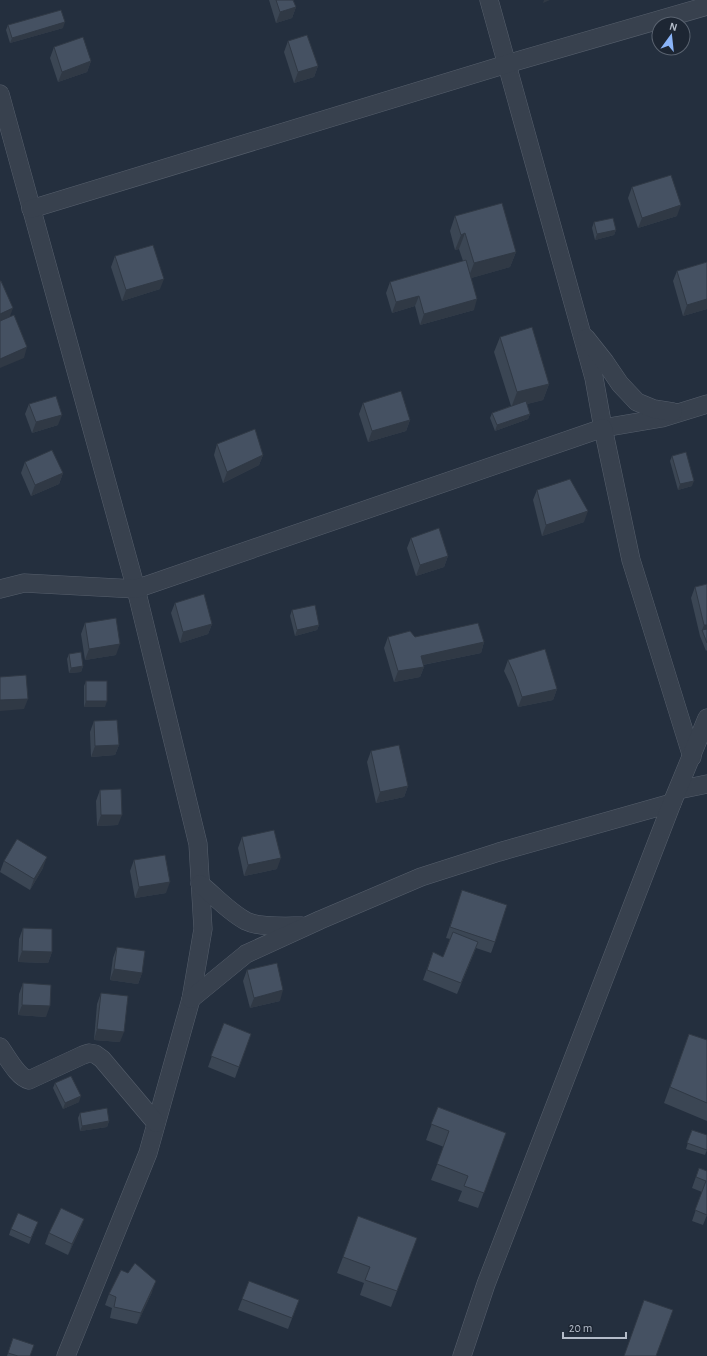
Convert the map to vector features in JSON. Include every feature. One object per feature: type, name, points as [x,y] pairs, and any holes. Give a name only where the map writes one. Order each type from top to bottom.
[{"type":"street","points":[[489,0],[594,378],[631,560],[692,757]]},
{"type":"street","points":[[31,209],[508,64],[707,6]]},
{"type":"street","points":[[0,94],[136,589],[198,844],[203,929],[191,999],[148,1153],[66,1356]]},
{"type":"street","points":[[582,332],[620,384],[637,402],[654,410],[680,413]]},
{"type":"street","points":[[0,589],[24,583],[136,589],[603,428],[662,418],[707,404]]},
{"type":"street","points":[[462,1356],[486,1284],[675,796],[707,718]]},
{"type":"street","points":[[191,999],[246,954],[421,877],[675,796],[707,784]]},
{"type":"street","points":[[200,884],[225,906],[247,922],[271,926],[309,926]]},
{"type":"street","points":[[0,1047],[19,1074],[29,1080],[83,1055],[89,1053],[95,1054],[117,1076],[156,1123]]},
{"type":"building","points":[[276,0],[293,0],[296,7],[280,12]]},
{"type":"building","points":[[61,10],[65,22],[12,38],[8,25]]},
{"type":"building","points":[[307,35],[318,66],[298,72],[288,41]]},
{"type":"building","points":[[83,37],[91,61],[62,72],[54,47]]},
{"type":"building","points":[[671,175],[681,205],[642,218],[632,187]]},
{"type":"building","points":[[502,203],[516,252],[474,263],[465,233],[461,235],[455,216]]},
{"type":"building","points":[[613,218],[616,230],[597,234],[594,222]]},
{"type":"building","points":[[153,245],[164,279],[126,290],[115,256]]},
{"type":"building","points":[[466,260],[477,299],[424,314],[419,296],[396,302],[390,282]]},
{"type":"building","points":[[707,262],[707,299],[687,305],[677,271]]},
{"type":"building","points":[[0,281],[13,308],[0,314]]},
{"type":"building","points":[[14,315],[27,347],[0,359],[0,321]]},
{"type":"building","points":[[532,327],[549,384],[517,392],[500,337]]},
{"type":"building","points":[[401,391],[410,420],[372,431],[363,403]]},
{"type":"building","points":[[56,396],[62,415],[36,422],[29,404]]},
{"type":"building","points":[[526,401],[530,414],[497,425],[492,413]]},
{"type":"building","points":[[255,429],[263,455],[227,472],[217,444]]},
{"type":"building","points":[[52,450],[63,473],[35,485],[25,462]]},
{"type":"building","points":[[686,452],[694,481],[680,484],[672,456]]},
{"type":"building","points":[[570,479],[588,511],[546,525],[537,490]]},
{"type":"building","points":[[439,528],[448,556],[420,565],[411,538]]},
{"type":"building","points":[[707,584],[707,625],[704,625],[695,587]]},
{"type":"building","points":[[204,594],[212,624],[183,632],[175,603]]},
{"type":"building","points":[[315,605],[319,625],[297,630],[292,610]]},
{"type":"building","points":[[116,618],[120,644],[89,649],[85,623]]},
{"type":"building","points":[[478,623],[484,642],[421,656],[424,667],[398,671],[388,637],[410,631],[415,637]]},
{"type":"building","points":[[707,629],[707,643],[702,630]]},
{"type":"building","points":[[545,649],[557,689],[522,697],[508,660]]},
{"type":"building","points":[[81,652],[83,666],[71,668],[69,654]]},
{"type":"building","points":[[26,675],[28,699],[0,700],[0,677]]},
{"type":"building","points":[[86,681],[107,681],[107,701],[86,701]]},
{"type":"building","points":[[117,720],[119,745],[95,746],[94,721]]},
{"type":"building","points":[[399,745],[408,786],[380,792],[371,751]]},
{"type":"building","points":[[121,789],[122,815],[101,815],[100,790]]},
{"type":"building","points":[[274,830],[281,858],[248,865],[242,837]]},
{"type":"building","points":[[17,839],[47,857],[34,879],[4,861]]},
{"type":"building","points":[[165,855],[170,882],[139,887],[134,860]]},
{"type":"building","points":[[462,890],[507,905],[495,942],[450,927]]},
{"type":"building","points":[[23,928],[52,929],[52,952],[22,951]]},
{"type":"building","points":[[453,932],[478,942],[461,983],[427,970],[433,952],[443,957]]},
{"type":"building","points":[[117,947],[145,951],[142,973],[114,969]]},
{"type":"building","points":[[277,963],[283,990],[254,998],[247,970]]},
{"type":"building","points":[[23,983],[51,985],[50,1006],[22,1005]]},
{"type":"building","points":[[101,993],[128,996],[124,1032],[97,1029]]},
{"type":"building","points":[[224,1023],[251,1034],[239,1067],[211,1056]]},
{"type":"building","points":[[689,1034],[707,1040],[707,1103],[670,1087]]},
{"type":"building","points":[[71,1076],[81,1096],[65,1103],[55,1083]]},
{"type":"building","points":[[438,1107],[506,1133],[484,1193],[464,1186],[468,1176],[437,1164],[449,1131],[431,1124]]},
{"type":"building","points":[[107,1108],[109,1121],[82,1126],[80,1113]]},
{"type":"building","points":[[692,1130],[707,1135],[707,1150],[687,1143]]},
{"type":"building","points":[[699,1168],[707,1171],[707,1215],[695,1210],[706,1181],[696,1177]]},
{"type":"building","points":[[61,1208],[84,1219],[72,1244],[49,1233]]},
{"type":"building","points":[[18,1213],[38,1222],[31,1238],[11,1229]]},
{"type":"building","points":[[358,1216],[417,1238],[397,1291],[365,1280],[370,1267],[343,1257]]},
{"type":"building","points":[[135,1263],[156,1281],[141,1313],[114,1307],[116,1297],[109,1294],[121,1270],[128,1273]]},
{"type":"building","points":[[249,1281],[299,1300],[292,1318],[242,1299]]},
{"type":"building","points":[[644,1300],[673,1310],[656,1356],[624,1356]]},
{"type":"building","points":[[13,1338],[34,1345],[30,1356],[18,1356],[8,1353]]}]
